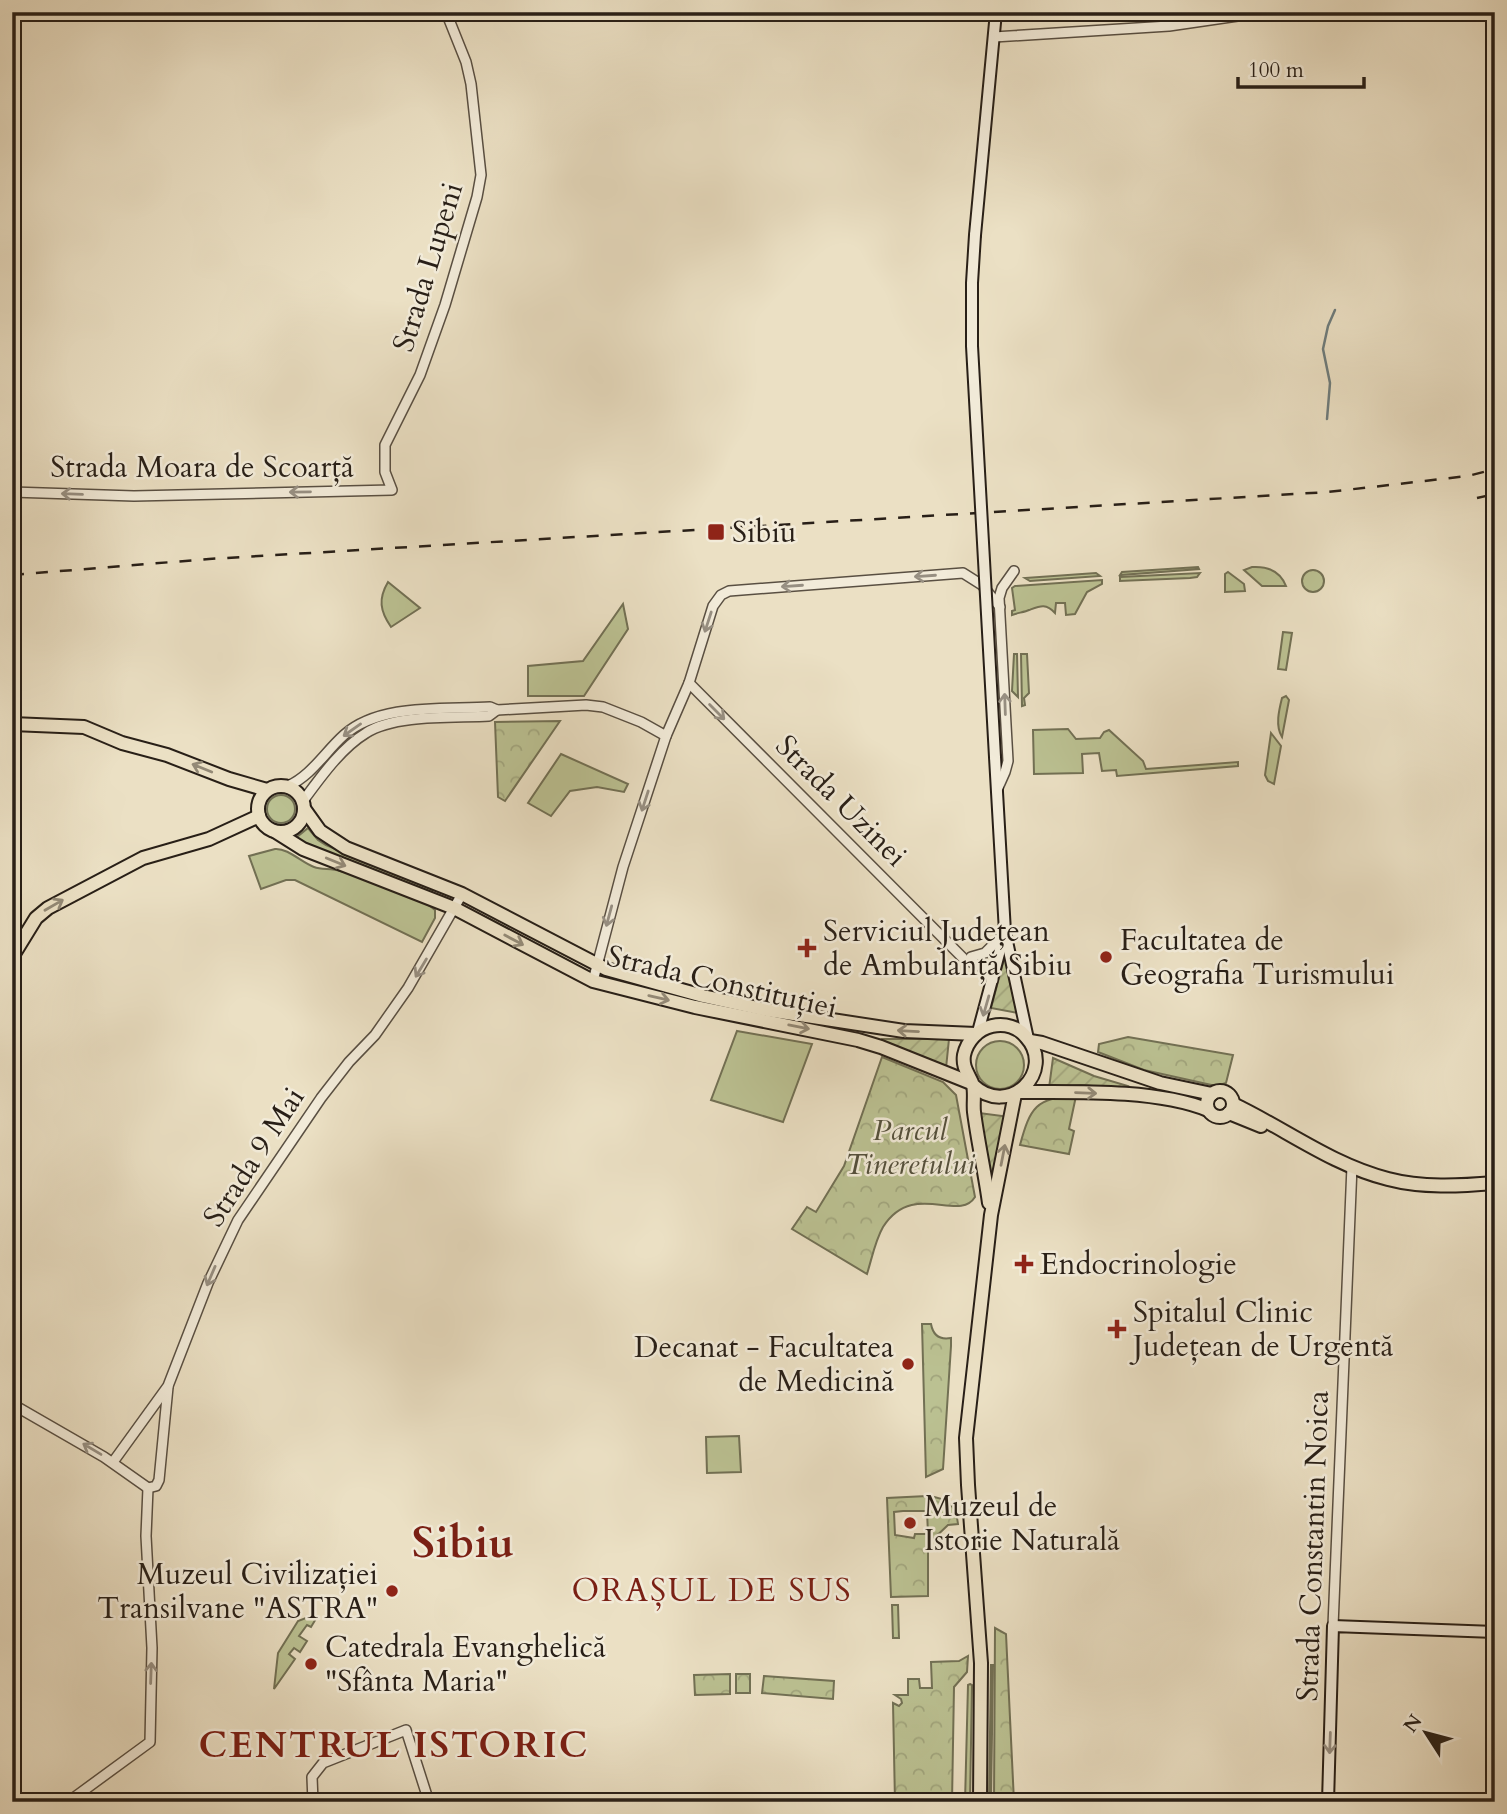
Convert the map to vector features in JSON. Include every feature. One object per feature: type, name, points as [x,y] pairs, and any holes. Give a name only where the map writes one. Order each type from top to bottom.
[{"type":"main road","points":[[979,1802],[981,1663],[967,1438],[991,1215],[1016,1093],[1027,1085],[1035,1069],[1035,1052],[1029,1040],[1005,932],[972,346],[976,215],[996,12]]},
{"type":"main road","points":[[12,723],[84,727],[122,743],[267,790]]},
{"type":"main road","points":[[273,786],[288,786],[300,794],[304,806],[298,825],[284,832],[276,832],[268,828],[259,816],[259,802],[273,786]]},
{"type":"main road","name":"Strada Constituției","points":[[304,806],[320,831],[346,848],[462,894],[596,964],[699,1002],[904,1031],[977,1033]]},
{"type":"main road","points":[[12,957],[36,918],[48,908],[143,859],[209,839],[259,816]]},
{"type":"main road","name":"Strada Constituției","points":[[276,832],[303,849],[454,908],[593,981],[699,1002],[858,1040],[972,1084]]},
{"type":"main road","points":[[977,1033],[1005,932]]},
{"type":"main road","points":[[1005,1025],[1020,1031],[1029,1040],[1160,1083],[1212,1094],[1219,1091],[1226,1093],[1231,1098],[1231,1109],[1218,1117],[1192,1104],[1149,1096],[1016,1093],[992,1097],[972,1084],[965,1074],[964,1057],[969,1042],[977,1033],[988,1027],[1005,1025]]},
{"type":"main road","points":[[972,1084],[973,1109],[991,1215]]},
{"type":"main road","points":[[1208,1110],[1207,1103],[1212,1094]]},
{"type":"main road","points":[[1231,1109],[1352,1166],[1389,1179],[1452,1186],[1495,1183]]},
{"type":"main road","points":[[1333,1626],[1495,1632]]},
{"type":"main road","name":"Strada Constantin Noica","points":[[1328,1802],[1333,1626]]},
{"type":"street","name":"Strada Lupeni","points":[[392,490],[385,472],[385,446],[428,353],[477,197],[481,175],[471,84],[466,62],[446,12]]},
{"type":"street","points":[[994,37],[1169,26],[1265,12]]},
{"type":"street","name":"Strada Moara de Scoarță","points":[[12,492],[134,496],[392,490]]},
{"type":"street","points":[[996,791],[1006,772],[1008,761],[1000,607],[1002,587],[1014,571]]},
{"type":"street","points":[[593,981],[623,867],[666,736],[689,683],[713,606],[722,595],[729,591],[963,573],[982,585],[1000,607]]},
{"type":"street","name":"Strada Uzinei","points":[[689,683],[905,899],[965,957],[984,968],[993,980]]},
{"type":"street","points":[[288,786],[304,776],[344,735],[377,716],[393,713],[586,705],[603,707],[641,722],[666,736]]},
{"type":"street","points":[[304,806],[344,752],[358,738],[375,728],[407,720],[489,716],[497,710]]},
{"type":"street","name":"Strada 9 Mai","points":[[113,1462],[169,1386],[208,1283],[238,1220],[321,1098],[349,1062],[375,1035],[402,997],[462,894]]},
{"type":"street","points":[[965,957],[985,953],[1005,932]]},
{"type":"street","name":"Strada Constantin Noica","points":[[1333,1626],[1352,1166]]},
{"type":"street","points":[[148,1488],[156,1486],[159,1480],[169,1386]]},
{"type":"street","points":[[12,1404],[113,1462],[148,1488]]},
{"type":"street","points":[[68,1802],[150,1742],[152,1648],[146,1536],[148,1488]]},
{"type":"street","points":[[313,1802],[312,1777],[323,1763],[406,1730],[429,1802]]},
{"type":"green space","points":[[1252,567],[1273,570],[1286,586],[1262,586],[1244,570]]},
{"type":"green space","points":[[1199,569],[1120,575],[1122,572]]},
{"type":"green space","points":[[1309,570],[1317,570],[1324,577],[1324,585],[1317,592],[1309,592],[1302,585],[1302,577]]},
{"type":"green space","points":[[1228,572],[1244,584],[1245,591],[1225,592],[1225,574]]},
{"type":"green space","points":[[1096,573],[1100,576],[1030,581],[1025,578]]},
{"type":"green space","points":[[1200,573],[1197,577],[1190,578],[1120,581],[1120,577]]},
{"type":"green space","points":[[1102,580],[1102,584],[1087,592],[1075,614],[1066,615],[1065,603],[1056,603],[1055,613],[1043,606],[1012,615],[1015,610],[1012,588],[1015,586]]},
{"type":"green space","points":[[388,582],[420,608],[391,627],[384,616],[382,605]]},
{"type":"green space","points":[[623,604],[628,629],[584,696],[528,696],[528,666],[583,661]]},
{"type":"green space","points":[[1283,632],[1292,633],[1286,670],[1278,669]]},
{"type":"green space","points":[[1014,654],[1017,654],[1018,697],[1012,691]]},
{"type":"green space","points":[[1021,654],[1027,654],[1029,693],[1024,698],[1025,705],[1022,706]]},
{"type":"green space","points":[[1286,696],[1289,700],[1282,737],[1278,718],[1282,698]]},
{"type":"green space","points":[[560,721],[505,801],[498,797],[495,722]]},
{"type":"green space","points":[[1068,729],[1076,739],[1100,738],[1109,730],[1143,761],[1146,769],[1238,762],[1238,766],[1117,776],[1116,770],[1102,771],[1099,753],[1082,754],[1083,773],[1034,774],[1033,730]]},
{"type":"green space","points":[[1271,733],[1281,746],[1274,784],[1268,781],[1265,775]]},
{"type":"green space","points":[[561,754],[628,784],[624,792],[597,787],[570,791],[551,816],[528,803]]},
{"type":"green space","points":[[281,795],[291,799],[295,809],[291,819],[281,823],[271,819],[267,809],[271,799]]},
{"type":"green space","points":[[308,828],[326,845],[433,889],[431,894],[302,843],[297,837]]},
{"type":"green space","points":[[275,849],[290,853],[314,867],[337,870],[404,893],[435,910],[435,918],[422,942],[295,880],[286,880],[261,889],[249,856]]},
{"type":"green space","points":[[1006,959],[1018,1013],[991,1008]]},
{"type":"green space","points":[[737,1031],[812,1044],[783,1122],[711,1100]]},
{"type":"green space","points":[[1128,1037],[1233,1055],[1226,1083],[1216,1086],[1144,1070],[1098,1052],[1099,1044]]},
{"type":"green space","points":[[949,1039],[946,1068],[880,1041]]},
{"type":"green space","points":[[1000,1041],[1017,1048],[1024,1065],[1017,1082],[1000,1089],[983,1082],[976,1065],[983,1048]]},
{"type":"green space","name":"Parcul Tineretului","points":[[882,1057],[943,1082],[956,1095],[975,1197],[968,1204],[958,1206],[921,1204],[908,1206],[895,1213],[880,1232],[867,1274],[792,1229],[807,1207],[816,1212],[844,1166]]},
{"type":"green space","points":[[1053,1058],[1094,1076],[1128,1086],[1126,1089],[1081,1085],[1049,1088]]},
{"type":"green space","points":[[1076,1096],[1069,1129],[1074,1131],[1069,1154],[1020,1145],[1027,1122],[1037,1107],[1052,1099]]},
{"type":"green space","points":[[979,1113],[1010,1117],[997,1151],[992,1177],[989,1175]]},
{"type":"green space","points":[[922,1324],[931,1324],[938,1336],[951,1338],[943,1469],[926,1477]]},
{"type":"green space","points":[[739,1436],[741,1472],[707,1473],[706,1437]]},
{"type":"green space","points":[[934,1497],[945,1500],[955,1511],[958,1524],[948,1525],[928,1544],[928,1596],[891,1597],[887,1498]],"holes":[[[927,1511],[928,1534],[915,1534],[914,1538],[895,1535],[894,1512]]]},
{"type":"green space","points":[[892,1605],[898,1605],[899,1638],[893,1638]]},
{"type":"green space","points":[[311,1616],[317,1617],[311,1627],[307,1625],[299,1636],[307,1641],[300,1652],[294,1648],[289,1654],[295,1659],[274,1689],[278,1653],[298,1621]]},
{"type":"green space","points":[[995,1628],[1006,1634],[1014,1802],[994,1802]]},
{"type":"green space","points":[[968,1656],[967,1672],[954,1687],[952,1802],[895,1802],[893,1703],[899,1706],[902,1703],[895,1695],[908,1695],[908,1679],[919,1679],[920,1688],[932,1688],[931,1662],[959,1661]]},
{"type":"green space","points":[[991,1665],[993,1665],[989,1802]]},
{"type":"green space","points":[[730,1674],[730,1694],[695,1695],[694,1675]]},
{"type":"green space","points":[[736,1674],[750,1674],[750,1693],[736,1693]]},
{"type":"green space","points":[[764,1676],[834,1681],[833,1699],[762,1693]]},
{"type":"green space","points":[[970,1684],[970,1802],[965,1802],[968,1685]]},
{"type":"waterway","points":[[1327,419],[1330,383],[1323,349],[1335,310]]},
{"type":"railway","points":[[12,575],[209,559],[1328,492],[1468,476],[1495,469]]},
{"type":"railway","points":[[1477,498],[1495,494]]},
{"type":"place","name":"Sibiu","points":[[716,532]]},
{"type":"place","name":"Serviciul Județean de Ambulanță Sibiu","points":[[807,948]]},
{"type":"place","name":"Facultatea de Geografia Turismului","points":[[1106,957]]},
{"type":"place","name":"Endocrinologie","points":[[1024,1264]]},
{"type":"place","name":"Spitalul Clinic Județean de Urgentă","points":[[1117,1329]]},
{"type":"place","name":"Decanat - Facultatea de Medicină","points":[[908,1364]]},
{"type":"place","name":"Muzeul de Istorie Naturală","points":[[910,1523]]},
{"type":"place","name":"Muzeul Civilizației Transilvane \"ASTRA\"","points":[[392,1591]]},
{"type":"place","name":"Catedrala Evanghelică \"Sfânta Maria\"","points":[[311,1664]]},
{"type":"district","name":"Sibiu","points":[[463,1543]]},
{"type":"district","name":"ORAȘUL DE SUS","points":[[712,1591]]},
{"type":"district","name":"CENTRUL ISTORIC","points":[[394,1745]]}]
